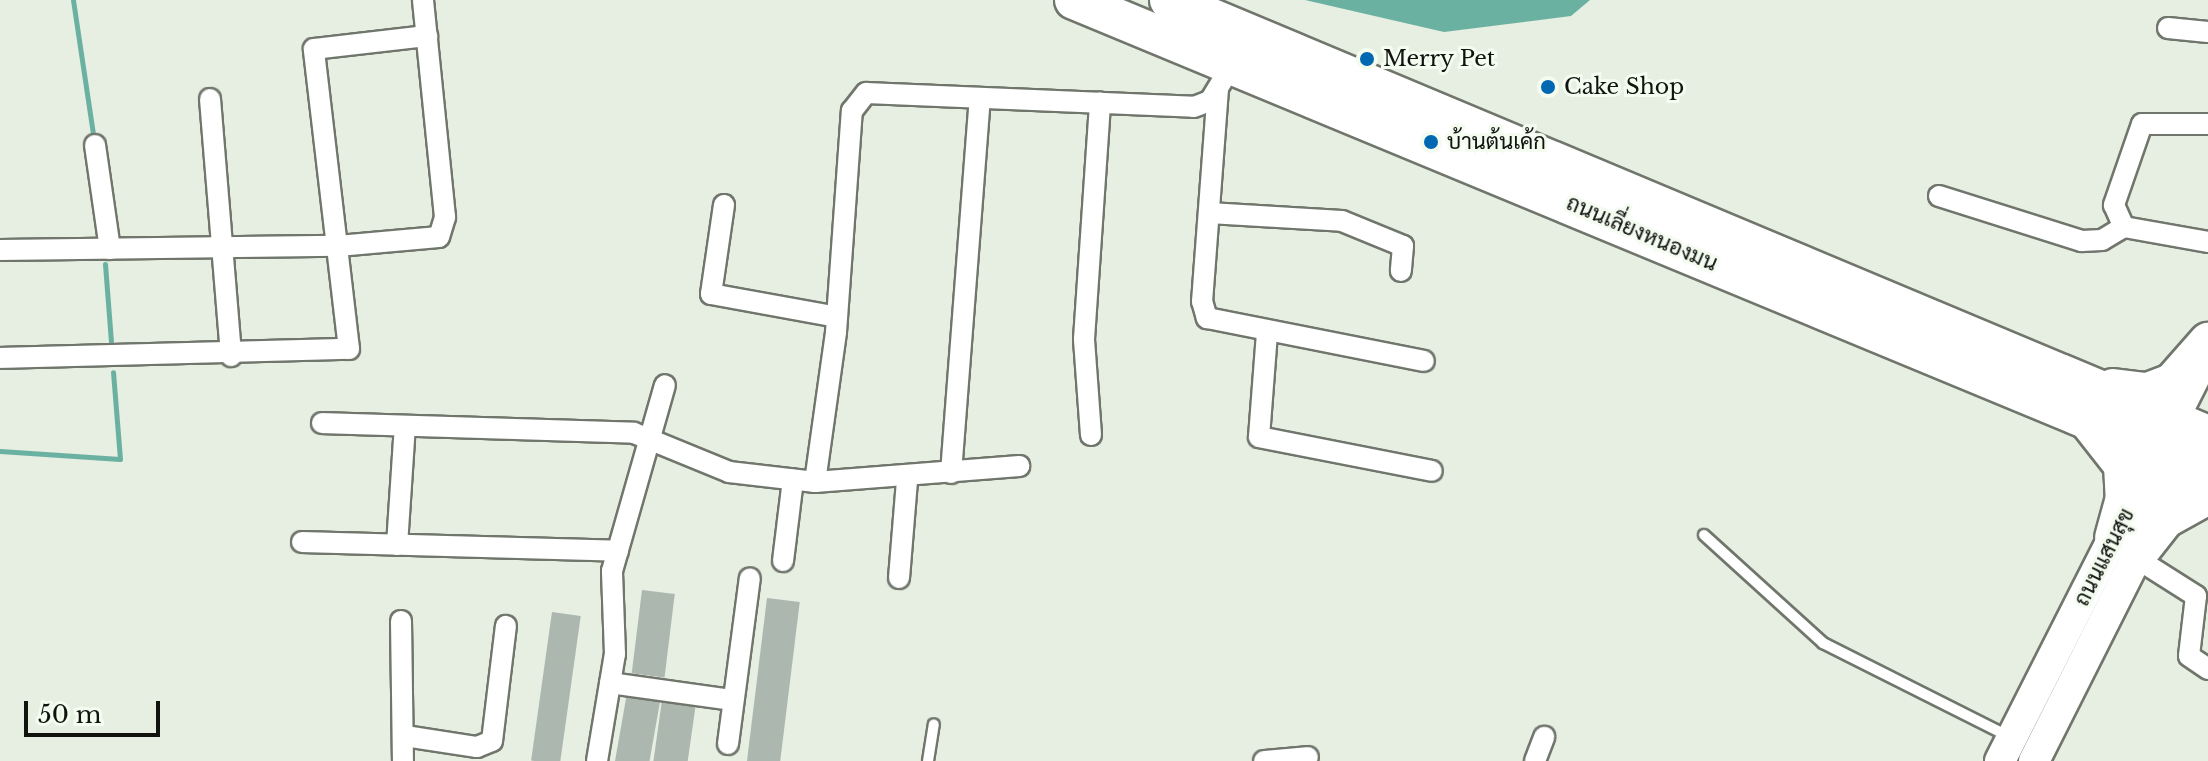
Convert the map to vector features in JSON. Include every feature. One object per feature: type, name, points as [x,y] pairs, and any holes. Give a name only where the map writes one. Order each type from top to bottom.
[{"type":"highway","name":"ถนนเลี่ยงหนองมน","points":[[1074,0],[1226,75],[2085,418],[2192,440]]},
{"type":"highway","name":"ถนนเลี่ยงหนองมน","points":[[1169,0],[2079,381],[2192,440]]},
{"type":"highway","points":[[2079,381],[2148,392],[2172,383],[2208,342]]},
{"type":"highway","points":[[2085,418],[2123,465],[2129,549]]},
{"type":"highway","points":[[2129,549],[2165,519],[2208,495]]},
{"type":"main road","name":"ถนนแสนสุข","points":[[2006,749],[2192,440],[2208,352]]},
{"type":"main road","name":"ถนนแสนสุข","points":[[2034,761],[2129,549]]},
{"type":"street","points":[[0,250],[338,246],[434,239],[443,230],[423,0]]},
{"type":"street","points":[[2168,28],[2208,32]]},
{"type":"street","points":[[0,358],[231,356],[349,349],[314,49],[427,36]]},
{"type":"street","points":[[815,482],[837,317],[852,111],[866,93],[1194,107],[1210,101],[1226,75]]},
{"type":"street","points":[[1226,75],[1209,213],[1203,312],[1215,323],[1424,361]]},
{"type":"street","points":[[951,473],[980,98]]},
{"type":"street","points":[[210,99],[231,356]]},
{"type":"street","points":[[1091,435],[1084,339],[1100,103]]},
{"type":"street","points":[[2124,227],[2114,205],[2142,124],[2208,124]]},
{"type":"street","points":[[95,145],[110,249]]},
{"type":"street","points":[[1939,196],[2082,241],[2102,240],[2124,227],[2208,242]]},
{"type":"street","points":[[724,205],[711,294],[837,317]]},
{"type":"street","points":[[1209,213],[1342,221],[1403,246],[1401,271]]},
{"type":"street","points":[[1267,333],[1259,437],[1432,471]]},
{"type":"street","points":[[597,761],[610,683],[618,551],[665,385]]},
{"type":"street","points":[[322,423],[652,437],[729,472],[815,482],[907,480],[1019,466]]},
{"type":"street","points":[[397,545],[405,426]]},
{"type":"street","points":[[783,561],[793,480]]},
{"type":"street","points":[[899,578],[907,480]]},
{"type":"street","points":[[302,542],[618,551]]},
{"type":"street","points":[[2129,549],[2196,596],[2189,656],[2208,669]]},
{"type":"street","points":[[728,744],[750,578]]},
{"type":"street","points":[[401,621],[403,761]]},
{"type":"street","points":[[405,736],[477,747],[492,741],[506,626]]},
{"type":"street","points":[[610,683],[733,700]]},
{"type":"street","points":[[1535,761],[1544,737]]},
{"type":"street","points":[[1264,761],[1308,757]]},
{"type":"lane","points":[[1704,535],[1823,643],[2006,749]]},
{"type":"lane","points":[[928,761],[934,724]]},
{"type":"water","points":[[1305,0],[1590,0],[1571,16],[1444,32]]},
{"type":"building","points":[[642,590],[675,594],[665,677],[632,673]]},
{"type":"building","points":[[767,598],[800,602],[780,761],[747,761]]},
{"type":"building","points":[[552,612],[581,616],[560,761],[531,761]]},
{"type":"building","points":[[627,693],[660,699],[650,761],[615,761]]},
{"type":"building","points":[[662,700],[696,705],[688,761],[653,761]]},
{"type":"waterway","points":[[73,0],[94,141]]},
{"type":"waterway","points":[[105,264],[111,342]]},
{"type":"waterway","points":[[0,451],[120,459],[113,372]]},
{"type":"place","name":"Merry Pet","points":[[1367,59]]},
{"type":"place","name":"Cake Shop","points":[[1548,87]]},
{"type":"place","name":"บ้านต้นเค้ก","points":[[1431,142]]}]
